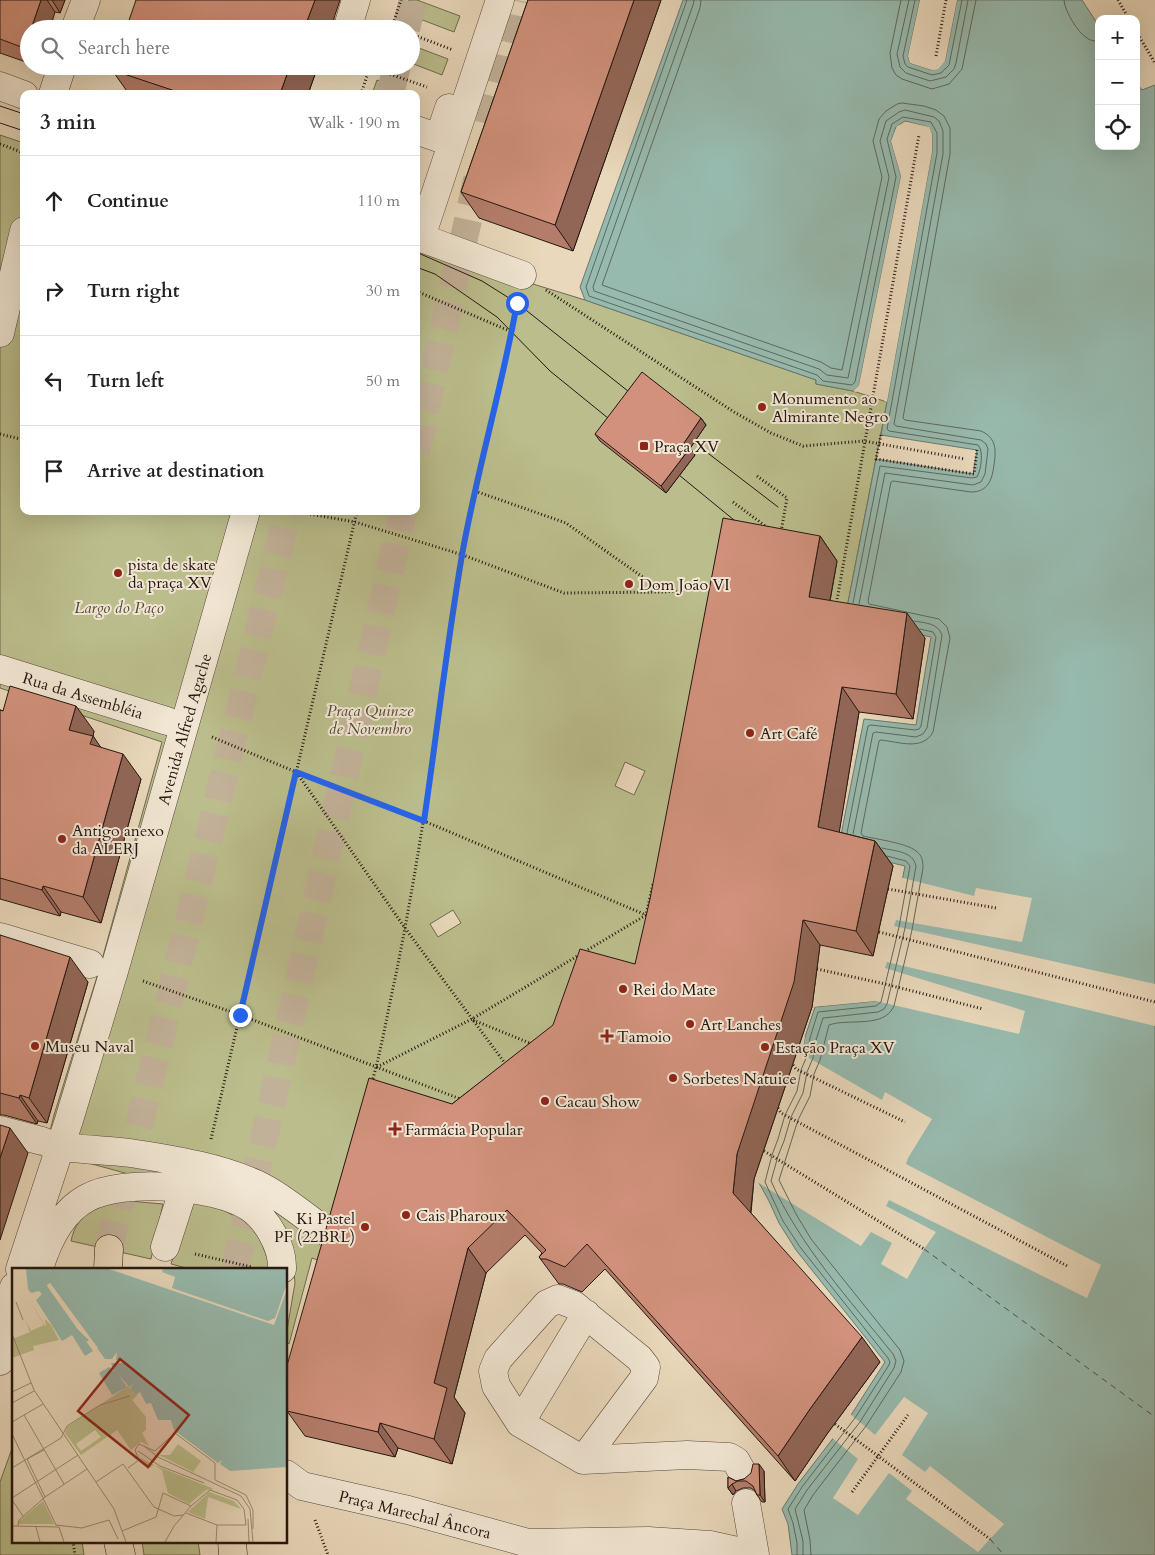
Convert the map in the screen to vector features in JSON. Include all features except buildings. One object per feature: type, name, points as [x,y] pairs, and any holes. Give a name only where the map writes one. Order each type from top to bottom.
[{"type":"highway","points":[[118,1542],[120,1555]]},
{"type":"highway","points":[[232,1542],[234,1555]]},
{"type":"street","points":[[79,20],[86,0]]},
{"type":"street","points":[[420,131],[439,138],[486,0]]},
{"type":"street","points":[[420,234],[500,0]]},
{"type":"street","points":[[54,90],[59,75]]},
{"type":"street","points":[[0,86],[20,93]]},
{"type":"street","points":[[420,237],[522,275]]},
{"type":"street","points":[[0,332],[20,249]]},
{"type":"street","name":"Avenida Alfred Agache","points":[[20,1268],[50,1144],[174,723],[245,515]]},
{"type":"street","name":"Rua da Assembléia","points":[[0,669],[174,723]]},
{"type":"street","points":[[0,937],[102,968]]},
{"type":"street","points":[[0,1130],[50,1144],[128,1153],[204,1166],[256,1184],[331,1235]]},
{"type":"street","points":[[40,1268],[44,1252],[55,1230],[69,1212],[86,1198],[103,1190],[142,1186],[184,1188],[220,1194],[250,1208],[266,1224],[276,1239],[282,1268]]},
{"type":"street","points":[[165,1247],[184,1188]]},
{"type":"street","points":[[0,1329],[12,1293]]},
{"type":"street","points":[[583,1460],[644,1378],[646,1367],[639,1358],[586,1314],[574,1305],[558,1299],[547,1304],[498,1359],[493,1371],[496,1386],[520,1423],[583,1460],[688,1455],[720,1457],[736,1461],[742,1472]]},
{"type":"street","points":[[520,1423],[586,1314]]},
{"type":"street","points":[[0,1361],[12,1351]]},
{"type":"street","name":"Praça Marechal Âncora","points":[[288,1476],[302,1486],[408,1510],[528,1543],[648,1541],[710,1545],[755,1555]]},
{"type":"street","points":[[746,1503],[755,1555]]},
{"type":"path","points":[[396,20],[401,0]]},
{"type":"path","points":[[936,56],[946,0]]},
{"type":"path","points":[[1118,0],[1127,15]]},
{"type":"path","points":[[420,38],[467,56]]},
{"type":"path","points":[[1140,38],[1155,63]]},
{"type":"path","points":[[361,90],[366,75]]},
{"type":"path","points":[[392,75],[454,96]]},
{"type":"path","points":[[835,612],[919,136]]},
{"type":"path","points":[[0,144],[20,152]]},
{"type":"path","points":[[371,1086],[405,928],[424,821],[462,555],[512,332],[522,275],[734,412],[770,432],[803,446],[864,441],[965,459]]},
{"type":"path","points":[[420,293],[512,332]]},
{"type":"path","points":[[0,434],[20,439]]},
{"type":"path","points":[[881,435],[876,459],[974,474],[977,450]]},
{"type":"path","points":[[756,476],[787,498],[780,537]]},
{"type":"path","points":[[475,491],[566,523],[664,592]]},
{"type":"path","points":[[733,502],[772,531]]},
{"type":"path","points":[[316,515],[355,522],[462,555],[564,592],[664,592],[718,588]]},
{"type":"path","points":[[204,1166],[356,515]]},
{"type":"path","points":[[174,723],[424,821],[653,918]]},
{"type":"path","points":[[296,772],[405,928],[509,1070]]},
{"type":"path","points":[[376,1067],[472,1019],[646,915],[654,876]]},
{"type":"path","points":[[888,889],[996,908]]},
{"type":"path","points":[[879,932],[1155,1002]]},
{"type":"path","points":[[102,968],[240,1015],[467,1102]]},
{"type":"path","points":[[817,969],[984,1009]]},
{"type":"path","points":[[472,1019],[536,1045]]},
{"type":"path","points":[[792,1065],[796,1069],[905,1122]]},
{"type":"path","points":[[778,1108],[780,1113],[1069,1267]]},
{"type":"path","points":[[764,1151],[924,1249]]},
{"type":"path","points":[[852,1492],[908,1415]]},
{"type":"path","points":[[835,1424],[990,1540]]},
{"type":"path","points":[[73,1542],[75,1555]]},
{"type":"green space","points":[[409,0],[417,0],[460,16],[454,32],[404,13]]},
{"type":"green space","points":[[420,48],[448,59],[442,75],[420,66]]},
{"type":"green space","points":[[377,80],[404,90],[373,90]]},
{"type":"green space","name":"Praça Quinze de Novembro","points":[[0,135],[20,142],[20,515],[420,515],[420,249],[585,300],[816,380],[816,384],[853,391],[887,402],[845,618],[667,924],[570,1050],[323,1262],[312,1258],[289,1344],[288,1324],[295,1283],[294,1271],[278,1221],[132,1175],[45,1151],[54,1115],[100,967],[162,742],[0,688]],"holes":[[[625,762],[645,771],[634,795],[615,786]],[[453,910],[461,923],[438,937],[430,924]]]},
{"type":"green space","points":[[129,1201],[163,1204],[151,1259],[71,1241],[79,1222],[92,1210],[109,1204]]},
{"type":"green space","points":[[190,1203],[214,1205],[249,1224],[261,1241],[270,1266],[269,1268],[186,1268],[171,1264]]},
{"type":"green space","points":[[12,1449],[12,1542],[82,1542],[84,1555],[0,1555],[0,1482]]},
{"type":"green space","points":[[142,1542],[198,1542],[200,1555],[144,1555]]},
{"type":"water","points":[[683,0],[920,0],[908,56],[910,63],[932,70],[945,61],[957,0],[1082,0],[1095,20],[1095,150],[1140,150],[1140,87],[1142,90],[1155,85],[1155,1555],[792,1555],[788,1524],[782,1509],[798,1484],[851,1415],[885,1362],[796,1250],[779,1223],[759,1183],[767,1153],[802,1054],[805,1037],[815,1007],[876,1001],[886,962],[905,866],[838,850],[864,719],[916,725],[931,637],[845,618],[876,459],[973,474],[977,450],[881,435],[932,152],[932,134],[928,127],[905,121],[896,127],[891,141],[901,176],[859,385],[853,391],[816,384],[816,380],[585,300],[580,287]]},
{"type":"pier","points":[[920,0],[923,0],[911,56],[912,61],[932,68],[943,60],[955,0],[957,0],[945,61],[938,69],[932,70],[910,63],[908,56]]},
{"type":"pier","points":[[907,122],[929,127],[932,134],[932,152],[887,402],[884,401],[929,151],[930,134],[927,129],[920,127],[905,124],[898,129],[894,141],[903,177],[862,386],[856,392],[853,391],[859,385],[901,176],[891,141],[897,126]]},
{"type":"pier","points":[[899,877],[974,896],[976,888],[1032,898],[1022,942],[896,920],[894,926],[1155,984],[1155,1026],[887,962],[885,968],[1025,1011],[1019,1034],[876,1001],[812,1007],[815,1004],[874,999],[892,925]]},
{"type":"pier","points":[[804,1035],[802,1054],[882,1100],[885,1092],[932,1119],[906,1164],[1101,1265],[1087,1298],[889,1200],[886,1206],[936,1232],[907,1279],[881,1264],[892,1243],[871,1232],[861,1246],[757,1182],[778,1112],[790,1089]]},
{"type":"pier","points":[[904,1397],[928,1413],[902,1455],[925,1472],[930,1466],[1004,1524],[978,1552],[906,1499],[912,1491],[889,1473],[858,1515],[833,1498],[858,1459],[831,1437],[849,1413],[875,1435]]},
{"type":"ferry route","points":[[924,1249],[1155,1417]]},
{"type":"ferry route","points":[[990,1539],[1004,1555]]},
{"type":"tunnel","points":[[408,20],[413,0]]},
{"type":"tunnel","points":[[489,124],[517,0]]},
{"type":"tunnel","points":[[391,90],[395,75]]},
{"type":"tunnel","points":[[420,434],[479,171]]},
{"type":"tunnel","points":[[109,1249],[287,515]]},
{"type":"tunnel","points":[[235,1268],[402,515]]},
{"type":"tram line","points":[[0,106],[20,113]]},
{"type":"tram line","points":[[0,123],[20,130]]},
{"type":"tram line","points":[[420,254],[482,281],[517,303],[638,399]]},
{"type":"tram line","points":[[420,268],[435,274],[497,317],[550,371],[619,427]]},
{"type":"tram line","points":[[683,434],[778,507]]},
{"type":"tram line","points":[[668,466],[745,529]]},
{"type":"place","name":"Monumento ao Almirante Negro","points":[[762,407]]},
{"type":"place","name":"Praça XV","points":[[644,446]]},
{"type":"place","name":"pista de skate da praça XV","points":[[118,573]]},
{"type":"place","name":"Dom João VI","points":[[629,584]]},
{"type":"place","name":"Art Café","points":[[750,733]]},
{"type":"place","name":"Antigo anexo da ALERJ","points":[[62,839]]},
{"type":"place","name":"Rei do Mate","points":[[623,989]]},
{"type":"place","name":"Art Lanches","points":[[690,1024]]},
{"type":"place","name":"Tamoio","points":[[607,1036]]},
{"type":"place","name":"Museu Naval","points":[[35,1046]]},
{"type":"place","name":"Estação Praça XV","points":[[765,1047]]},
{"type":"place","name":"Sorbetes Natuice","points":[[673,1078]]},
{"type":"place","name":"Cacau Show","points":[[545,1101]]},
{"type":"place","name":"Farmácia Popular","points":[[395,1129]]},
{"type":"place","name":"Cais Pharoux","points":[[406,1215]]},
{"type":"place","name":"Ki Pastel PF (22BRL)","points":[[365,1227]]},
{"type":"route","points":[[240,1015],[296,772],[424,821],[462,555],[517,303]]},
{"type":"park label","name":"Largo do Paço","points":[[119,607]]}]
